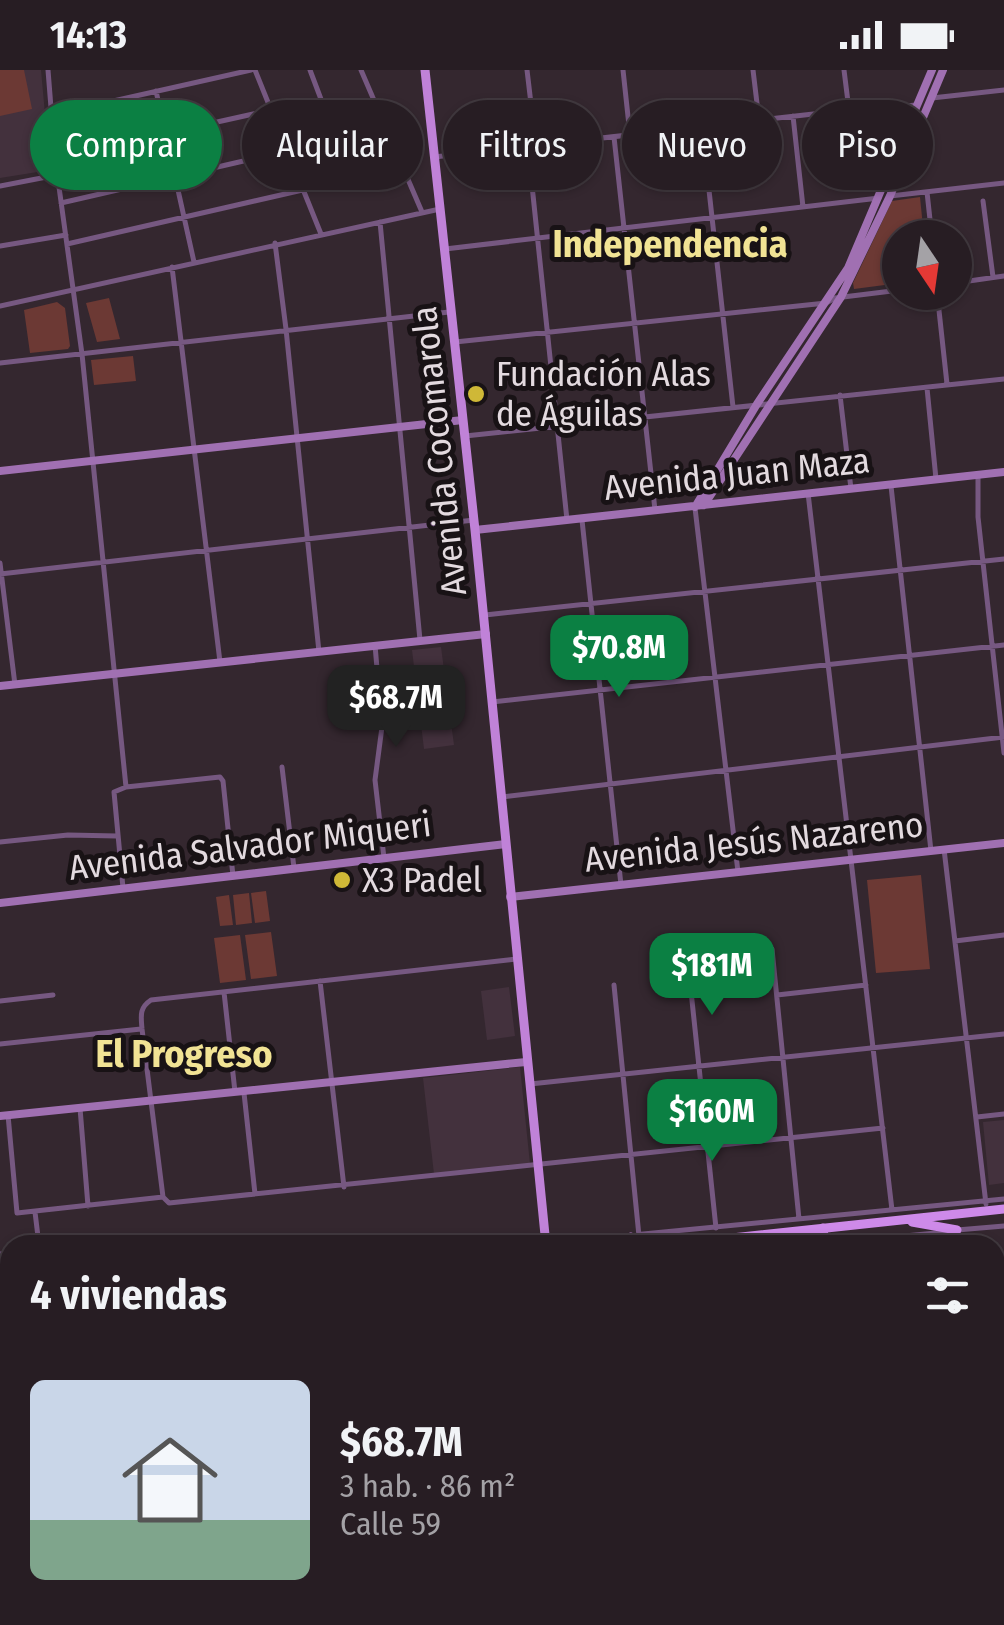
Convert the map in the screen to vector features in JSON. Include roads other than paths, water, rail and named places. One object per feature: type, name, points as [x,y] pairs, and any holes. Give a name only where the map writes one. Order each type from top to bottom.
[{"type":"highway","points":[[750,1235],[822,1222],[900,1220],[986,1206],[1004,1209]]},
{"type":"highway","points":[[900,1220],[957,1230]]},
{"type":"main road","name":"Avenida Cocomarola","points":[[425,70],[486,634],[544,1235]]},
{"type":"main road","points":[[919,100],[932,70]]},
{"type":"main road","points":[[700,506],[841,297],[890,196],[943,70]]},
{"type":"main road","points":[[700,506],[757,404],[848,268],[881,190]]},
{"type":"main road","points":[[0,470],[463,420]]},
{"type":"main road","name":"Avenida Juan Maza","points":[[474,525],[567,520],[1004,472]]},
{"type":"main road","points":[[0,686],[486,634]]},
{"type":"main road","name":"Avenida Jesús Nazareno","points":[[510,896],[1004,843]]},
{"type":"main road","name":"Avenida Salvador Miqueri","points":[[0,902],[506,844]]},
{"type":"main road","points":[[4,1116],[526,1062]]},
{"type":"main road","points":[[822,1222],[823,1235]]},
{"type":"street","points":[[48,70],[50,100]]},
{"type":"street","points":[[117,100],[253,70],[266,100]]},
{"type":"street","points":[[310,70],[321,100]]},
{"type":"street","points":[[361,70],[373,100]]},
{"type":"street","points":[[526,70],[528,100]]},
{"type":"street","points":[[624,70],[627,100]]},
{"type":"street","points":[[753,70],[757,100]]},
{"type":"street","points":[[844,70],[848,100]]},
{"type":"street","points":[[931,98],[1004,90]]},
{"type":"street","points":[[156,91],[158,100]]},
{"type":"street","points":[[782,117],[802,115]]},
{"type":"street","points":[[793,116],[803,207]]},
{"type":"street","points":[[602,138],[622,136]]},
{"type":"street","points":[[614,137],[655,510]]},
{"type":"street","points":[[434,157],[443,156]]},
{"type":"street","points":[[0,186],[30,180]]},
{"type":"street","points":[[445,248],[1004,182]]},
{"type":"street","points":[[60,190],[82,354],[122,787]]},
{"type":"street","points":[[61,204],[118,190]]},
{"type":"street","points":[[177,190],[194,262]]},
{"type":"street","points":[[67,244],[302,190],[320,234]]},
{"type":"street","points":[[413,190],[422,212]]},
{"type":"street","points":[[534,190],[567,520]]},
{"type":"street","points":[[709,190],[733,407]]},
{"type":"street","points":[[927,192],[930,220]]},
{"type":"street","points":[[982,201],[993,278]]},
{"type":"street","points":[[0,306],[440,209]]},
{"type":"street","points":[[380,222],[420,640]]},
{"type":"street","points":[[0,246],[66,235]]},
{"type":"street","points":[[275,243],[319,652]]},
{"type":"street","points":[[172,266],[220,662]]},
{"type":"street","points":[[972,280],[1004,276]]},
{"type":"street","points":[[455,342],[826,303],[841,297],[882,292]]},
{"type":"street","points":[[940,310],[947,384]]},
{"type":"street","points":[[0,363],[451,312]]},
{"type":"street","points":[[465,436],[1004,379]]},
{"type":"street","points":[[927,386],[936,479]]},
{"type":"street","points":[[840,396],[851,489]]},
{"type":"street","points":[[978,475],[982,562],[1004,753]]},
{"type":"street","points":[[890,484],[932,851]]},
{"type":"street","points":[[808,494],[892,1210]]},
{"type":"street","points":[[700,506],[738,872]]},
{"type":"street","points":[[582,518],[622,884]]},
{"type":"street","points":[[1,574],[412,528],[474,525]]},
{"type":"street","points":[[484,616],[1004,559]]},
{"type":"street","points":[[0,562],[14,685]]},
{"type":"street","points":[[0,630],[8,629]]},
{"type":"street","points":[[375,645],[382,727],[375,780],[384,858]]},
{"type":"street","points":[[492,702],[1004,645]]},
{"type":"street","points":[[502,797],[1003,737]]},
{"type":"street","points":[[282,768],[294,868]]},
{"type":"street","points":[[123,888],[114,792],[122,787],[220,777],[232,876]]},
{"type":"street","points":[[0,842],[68,835],[117,836]]},
{"type":"street","points":[[944,850],[986,1206]]},
{"type":"street","points":[[955,940],[1004,935]]},
{"type":"street","points":[[731,954],[772,949],[799,1220]]},
{"type":"street","points":[[516,958],[151,1000],[140,1012],[163,1197],[169,1203],[344,1187],[882,1128]]},
{"type":"street","points":[[689,972],[716,1228]]},
{"type":"street","points":[[320,981],[344,1187]]},
{"type":"street","points":[[614,985],[632,1156],[635,1235]]},
{"type":"street","points":[[777,995],[866,985]]},
{"type":"street","points":[[224,992],[255,1194]]},
{"type":"street","points":[[0,1000],[53,996]]},
{"type":"street","points":[[0,1044],[142,1029]]},
{"type":"street","points":[[528,1084],[1004,1034]]},
{"type":"street","points":[[80,1108],[88,1206]]},
{"type":"street","points":[[976,1117],[1004,1114]]},
{"type":"street","points":[[4,1116],[17,1213],[163,1197]]},
{"type":"street","points":[[653,1235],[799,1220],[822,1222],[892,1210],[986,1206],[1004,1199]]},
{"type":"street","points":[[36,1212],[38,1235]]},
{"type":"street","points":[[910,1235],[1004,1226]]},
{"type":"place","name":"Fundación Alas de Águilas","points":[[476,394]]},
{"type":"place","name":"X3 Padel","points":[[342,880]]},
{"type":"district","name":"Independencia","points":[[670,244]]},
{"type":"district","name":"El Progreso","points":[[184,1054]]}]
